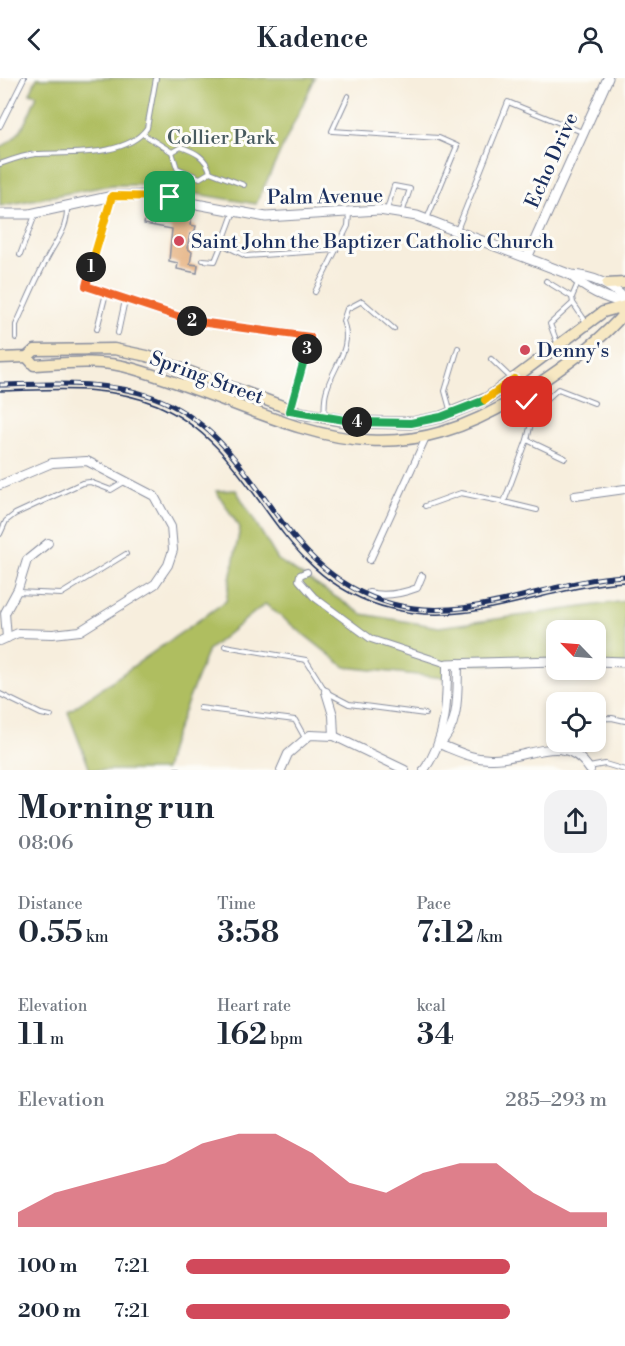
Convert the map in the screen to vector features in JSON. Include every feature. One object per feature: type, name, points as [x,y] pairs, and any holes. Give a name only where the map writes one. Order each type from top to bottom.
[{"type":"main road","points":[[607,284],[625,283]]},
{"type":"main road","name":"Spring Street","points":[[0,358],[27,357],[35,350],[114,349],[147,356],[290,411],[350,422],[411,423],[451,413],[488,398],[603,312],[625,303]]},
{"type":"main road","name":"Spring Street","points":[[27,357],[34,365],[82,363],[133,368],[284,424],[323,435],[389,442],[460,426],[499,409],[523,394],[616,324],[625,312]]},
{"type":"main road","points":[[514,379],[523,394]]},
{"type":"street","name":"Echo Drive","points":[[527,258],[608,78]]},
{"type":"street","name":"Palm Avenue","points":[[0,214],[37,212],[112,196],[170,197],[276,217],[349,210],[402,213],[457,230],[527,258],[575,279],[609,300],[625,303]]},
{"type":"street","name":"Palm Avenue","points":[[575,279],[585,276],[607,284],[625,303]]},
{"type":"street","points":[[370,560],[427,435]]},
{"type":"street","points":[[0,485],[52,463],[78,460],[98,466],[154,496],[171,527],[173,550],[168,565],[156,584],[80,631],[18,633],[4,639],[5,613],[30,556],[48,543]]},
{"type":"street","points":[[575,496],[625,489]]},
{"type":"street","points":[[307,572],[300,575],[299,580],[308,591],[371,639],[447,664],[546,661]]},
{"type":"street","points":[[369,593],[385,596],[412,590],[421,584],[423,576]]},
{"type":"street","points":[[606,661],[625,662]]},
{"type":"street","points":[[439,744],[447,738],[453,725],[458,663]]},
{"type":"street","points":[[424,770],[439,744],[447,703],[447,664]]},
{"type":"street","points":[[326,692],[333,715],[334,736]]},
{"type":"street","points":[[284,769],[288,754],[310,735],[334,736],[405,770]]},
{"type":"street","points":[[439,744],[471,757],[494,759],[546,749]]},
{"type":"street","points":[[571,752],[581,756],[589,769]]},
{"type":"lane","points":[[0,126],[24,78]]},
{"type":"lane","points":[[0,164],[34,154],[91,152],[115,147],[143,134],[147,128],[156,78]]},
{"type":"lane","points":[[348,96],[333,130],[439,138],[457,146],[427,220]]},
{"type":"lane","points":[[457,230],[508,102],[583,132]]},
{"type":"lane","points":[[143,134],[172,152],[177,168],[200,178],[210,172]]},
{"type":"lane","points":[[172,152],[181,147],[196,152],[208,162],[210,172]]},
{"type":"lane","points":[[210,172],[244,185]]},
{"type":"lane","points":[[386,211],[394,186],[410,189],[402,213]]},
{"type":"lane","points":[[112,196],[86,286],[182,320],[310,337],[290,411]]},
{"type":"lane","points":[[16,338],[16,325],[63,232],[68,217],[67,206]]},
{"type":"lane","points":[[203,260],[215,261],[235,210]]},
{"type":"lane","points":[[315,292],[348,226],[349,210]]},
{"type":"lane","points":[[20,255],[37,212]]},
{"type":"lane","points":[[222,244],[246,256],[336,250]]},
{"type":"lane","points":[[575,279],[573,303],[588,324]]},
{"type":"lane","points":[[546,281],[572,297]]},
{"type":"lane","points":[[97,329],[106,293]]},
{"type":"lane","points":[[118,333],[125,300]]},
{"type":"lane","points":[[324,418],[326,392],[347,346],[343,321],[347,309],[362,301],[394,329]]},
{"type":"lane","points":[[558,346],[550,324],[573,303]]},
{"type":"lane","points":[[451,413],[446,391],[458,348]]},
{"type":"lane","points":[[491,359],[514,379]]},
{"type":"lane","points":[[504,502],[527,440],[534,411],[558,389],[594,403]]},
{"type":"lane","points":[[523,394],[534,411]]},
{"type":"lane","points":[[527,440],[565,458]]},
{"type":"lane","points":[[0,534],[6,521],[15,514],[82,483],[90,482],[111,490],[126,481]]},
{"type":"lane","points":[[425,506],[460,493],[537,510]]},
{"type":"lane","points":[[16,592],[61,594],[126,554]]},
{"type":"lane","points":[[225,646],[306,660],[326,692],[349,704],[425,714]]},
{"type":"lane","points":[[0,694],[41,714],[51,716]]},
{"type":"lane","points":[[200,708],[295,720],[305,739]]},
{"type":"lane","points":[[606,718],[625,721]]},
{"type":"lane","points":[[589,769],[605,764],[625,770]]},
{"type":"green space","name":"Collier Park","points":[[37,78],[315,78],[256,204],[144,185],[112,185],[0,206],[0,148],[14,138],[27,119],[37,95],[30,93]]},
{"type":"green space","points":[[236,490],[278,560],[362,614],[439,627],[625,601],[625,666],[606,665],[606,620],[546,620],[546,665],[447,664],[444,678],[345,667],[265,604],[208,650],[172,742],[165,770],[90,770],[68,712],[226,601],[240,528],[216,491]]},
{"type":"building","name":"Saint John the Baptizer Catholic Church","points":[[147,208],[192,217],[190,225],[196,226],[194,234],[190,234],[187,248],[192,252],[190,264],[198,265],[197,273],[177,269],[178,263],[169,261],[172,229],[144,224]]},
{"type":"tram line","points":[[0,391],[60,389],[100,391],[138,398],[157,405],[192,426],[221,452],[291,543],[318,571],[351,594],[392,609],[422,614],[451,614],[480,610],[595,585],[625,582]]},
{"type":"railway","points":[[0,385],[77,384],[116,388],[153,397],[190,416],[220,442],[292,534],[318,563],[351,587],[392,604],[422,609],[451,609],[480,605],[596,579],[625,576]]},
{"type":"place","name":"Saint John the Baptizer Catholic Church","points":[[179,241]]},
{"type":"place","name":"Denny's","points":[[525,350]]},
{"type":"route","points":[[170,197],[112,196],[86,286],[182,320],[310,337],[290,411],[350,422],[411,423],[441,417],[488,398],[514,379],[527,402]]}]
